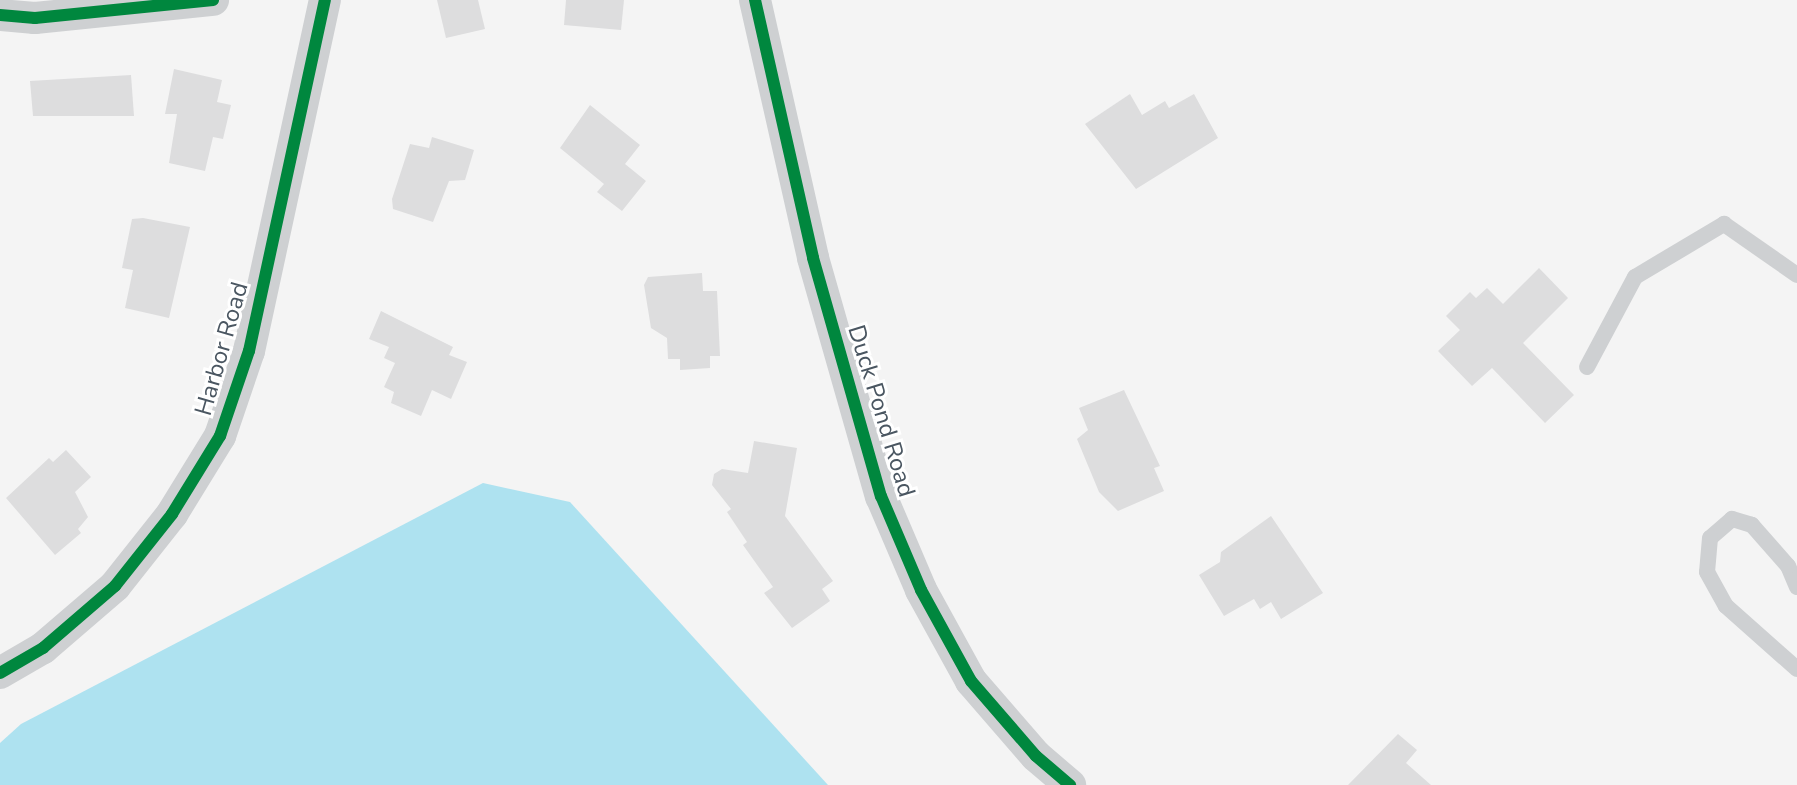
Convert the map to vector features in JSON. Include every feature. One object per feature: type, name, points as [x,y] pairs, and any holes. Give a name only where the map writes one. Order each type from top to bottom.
[{"type":"street","points":[[0,15],[35,18],[213,0]]},
{"type":"street","name":"Harbor Road","points":[[0,673],[43,648],[115,586],[172,514],[220,436],[249,351],[325,0]]},
{"type":"street","name":"Duck Pond Road","points":[[755,0],[813,258],[881,496],[921,590],[971,681],[1036,756],[1070,785]]},
{"type":"lane","points":[[1587,367],[1635,277],[1724,224],[1797,275]]},
{"type":"lane","points":[[1797,587],[1788,566],[1752,525],[1732,519],[1710,538],[1707,572],[1726,606],[1797,669]]},
{"type":"water","points":[[483,483],[570,502],[828,785],[0,785],[0,743],[21,724]]},
{"type":"building","points":[[437,0],[478,0],[485,29],[446,38]]},
{"type":"building","points":[[566,0],[624,0],[621,30],[564,25]]},
{"type":"building","points":[[174,69],[222,80],[217,102],[231,105],[223,139],[213,137],[205,171],[169,163],[177,114],[165,114]]},
{"type":"building","points":[[131,75],[134,116],[33,116],[30,81]]},
{"type":"building","points":[[1130,94],[1142,115],[1165,101],[1169,108],[1194,94],[1218,138],[1136,189],[1085,124]]},
{"type":"building","points":[[590,105],[640,145],[625,164],[646,181],[622,211],[597,192],[604,184],[560,148]]},
{"type":"building","points":[[432,137],[474,150],[465,180],[449,181],[433,222],[393,209],[392,199],[410,144],[429,148]]},
{"type":"building","points":[[143,218],[190,227],[169,318],[125,308],[133,270],[122,268],[132,219]]},
{"type":"building","points":[[1539,268],[1568,298],[1523,343],[1574,395],[1545,423],[1492,368],[1472,386],[1438,351],[1460,330],[1446,316],[1470,292],[1476,298],[1487,288],[1503,304]]},
{"type":"building","points":[[702,273],[703,291],[717,291],[720,356],[710,356],[710,368],[680,370],[680,359],[668,359],[667,338],[651,328],[644,285],[648,277]]},
{"type":"building","points":[[381,311],[453,347],[449,355],[467,362],[451,399],[432,390],[421,416],[391,403],[394,392],[384,387],[395,363],[384,358],[389,347],[369,339]]},
{"type":"building","points":[[1124,390],[1160,466],[1154,468],[1164,491],[1118,511],[1099,492],[1077,439],[1088,430],[1079,408]]},
{"type":"building","points":[[754,441],[797,448],[785,516],[833,581],[822,589],[830,601],[792,628],[764,593],[773,587],[743,545],[747,542],[727,512],[731,509],[712,485],[714,474],[722,469],[748,473]]},
{"type":"building","points":[[66,450],[91,477],[75,492],[88,517],[78,529],[81,533],[55,555],[6,498],[49,458],[53,462]]},
{"type":"building","points":[[1271,516],[1323,593],[1281,619],[1271,602],[1260,609],[1254,599],[1224,616],[1199,575],[1220,562],[1221,552]]},
{"type":"building","points":[[1398,734],[1417,750],[1406,763],[1431,785],[1348,785]]},
{"type":"cycle path","points":[[0,15],[35,18],[213,0]]},
{"type":"cycle path","points":[[0,673],[43,648],[115,586],[172,514],[220,436],[249,351],[325,0]]},
{"type":"cycle path","points":[[755,0],[813,258],[881,496],[921,590],[971,681],[1036,756],[1070,785]]}]
